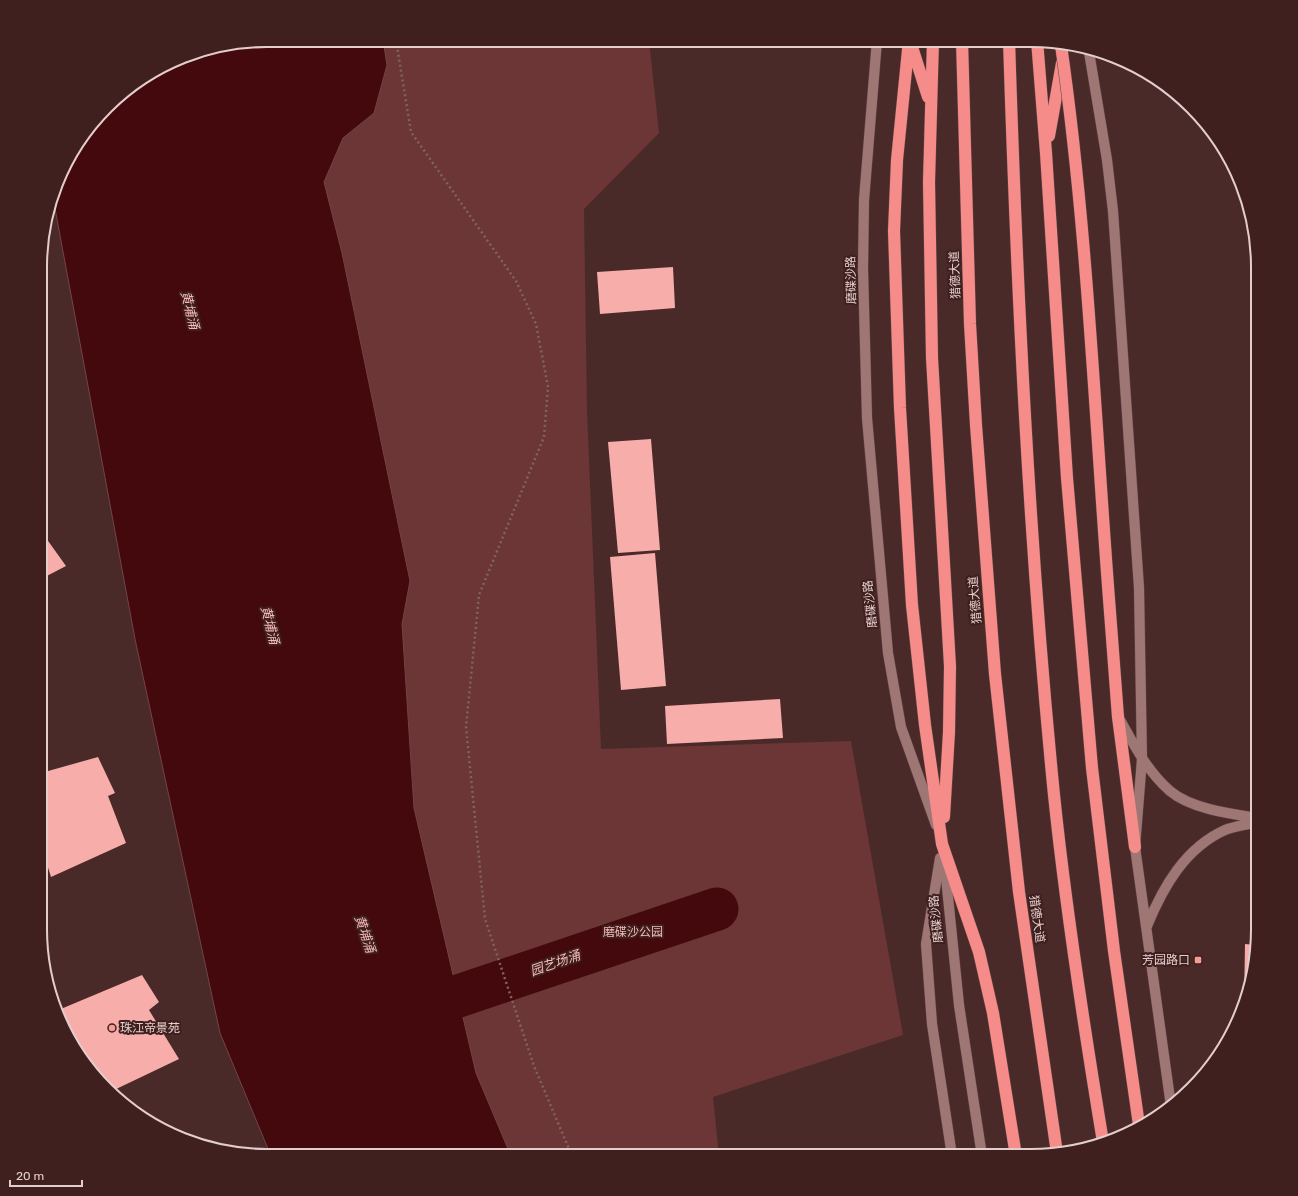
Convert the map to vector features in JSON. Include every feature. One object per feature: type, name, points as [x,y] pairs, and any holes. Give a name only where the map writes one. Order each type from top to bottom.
[{"type":"highway","points":[[909,47],[897,160],[894,232],[900,408],[912,605],[925,725],[942,844],[978,952],[993,1012],[1015,1149]]},
{"type":"highway","points":[[912,47],[932,107]]},
{"type":"highway","points":[[933,47],[929,182],[932,358],[950,666],[949,732],[942,844]]},
{"type":"highway","name":"猎德大道","points":[[962,47],[971,332],[976,425],[996,674],[1019,892],[1056,1147]]},
{"type":"highway","points":[[1009,47],[1016,254],[1028,486],[1041,648],[1054,797],[1102,1137]]},
{"type":"highway","points":[[1038,47],[1068,485],[1092,768],[1105,881],[1138,1120]]},
{"type":"highway","points":[[1062,49],[1077,170],[1085,255],[1118,717],[1135,847]]},
{"type":"highway","points":[[1046,153],[1064,50]]},
{"type":"street","name":"磨碟沙路","points":[[876,47],[864,200],[863,269],[867,418],[877,545],[888,653],[901,726],[942,844],[959,1005],[981,1149]]},
{"type":"street","points":[[1091,56],[1107,160],[1113,211],[1139,588],[1142,759],[1135,847],[1147,926],[1169,1100]]},
{"type":"street","points":[[1118,717],[1142,759],[1150,770],[1171,792],[1221,812],[1251,817]]},
{"type":"street","points":[[1147,926],[1158,900],[1168,882],[1187,859],[1206,841],[1226,830],[1251,824]]},
{"type":"street","points":[[942,844],[926,944],[932,1024],[951,1149]]},
{"type":"path","points":[[397,47],[411,132],[516,281],[536,324],[548,387],[544,437],[479,595],[466,727],[485,919],[534,1066],[569,1149]]},
{"type":"green space","name":"磨碟沙公园","points":[[384,47],[650,47],[659,133],[584,209],[587,411],[601,749],[851,741],[903,1035],[713,1097],[718,1149],[508,1149],[476,1073],[414,808],[402,624],[410,580],[342,253],[324,182],[343,138],[374,113],[387,65]]},
{"type":"water","name":"黄埔涌","points":[[253,47],[384,47],[387,65],[374,113],[343,138],[324,182],[342,253],[410,581],[402,624],[414,808],[476,1073],[508,1149],[268,1149],[220,1033],[135,639],[55,209],[64,183],[84,145],[102,122],[122,102],[145,84],[183,64],[224,51]]},
{"type":"building","points":[[673,267],[675,308],[600,314],[597,272]]},
{"type":"building","points":[[651,439],[660,550],[618,553],[608,442]]},
{"type":"building","points":[[47,539],[66,566],[47,576]]},
{"type":"building","points":[[655,553],[666,686],[621,690],[610,557]]},
{"type":"building","points":[[780,699],[783,738],[667,744],[665,706]]},
{"type":"building","points":[[98,757],[115,793],[108,796],[126,843],[51,877],[47,864],[47,771]]},
{"type":"building","points":[[1245,944],[1251,945],[1247,972],[1244,981]]},
{"type":"building","name":"珠江帝景苑","points":[[142,975],[159,1002],[149,1010],[179,1059],[117,1089],[102,1074],[84,1051],[62,1008]]},
{"type":"waterway","name":"园艺场涌","points":[[402,1015],[717,909]]},
{"type":"place","name":"芳园路口","points":[[1198,960]]},
{"type":"place","name":"珠江帝景苑","points":[[112,1028]]}]
